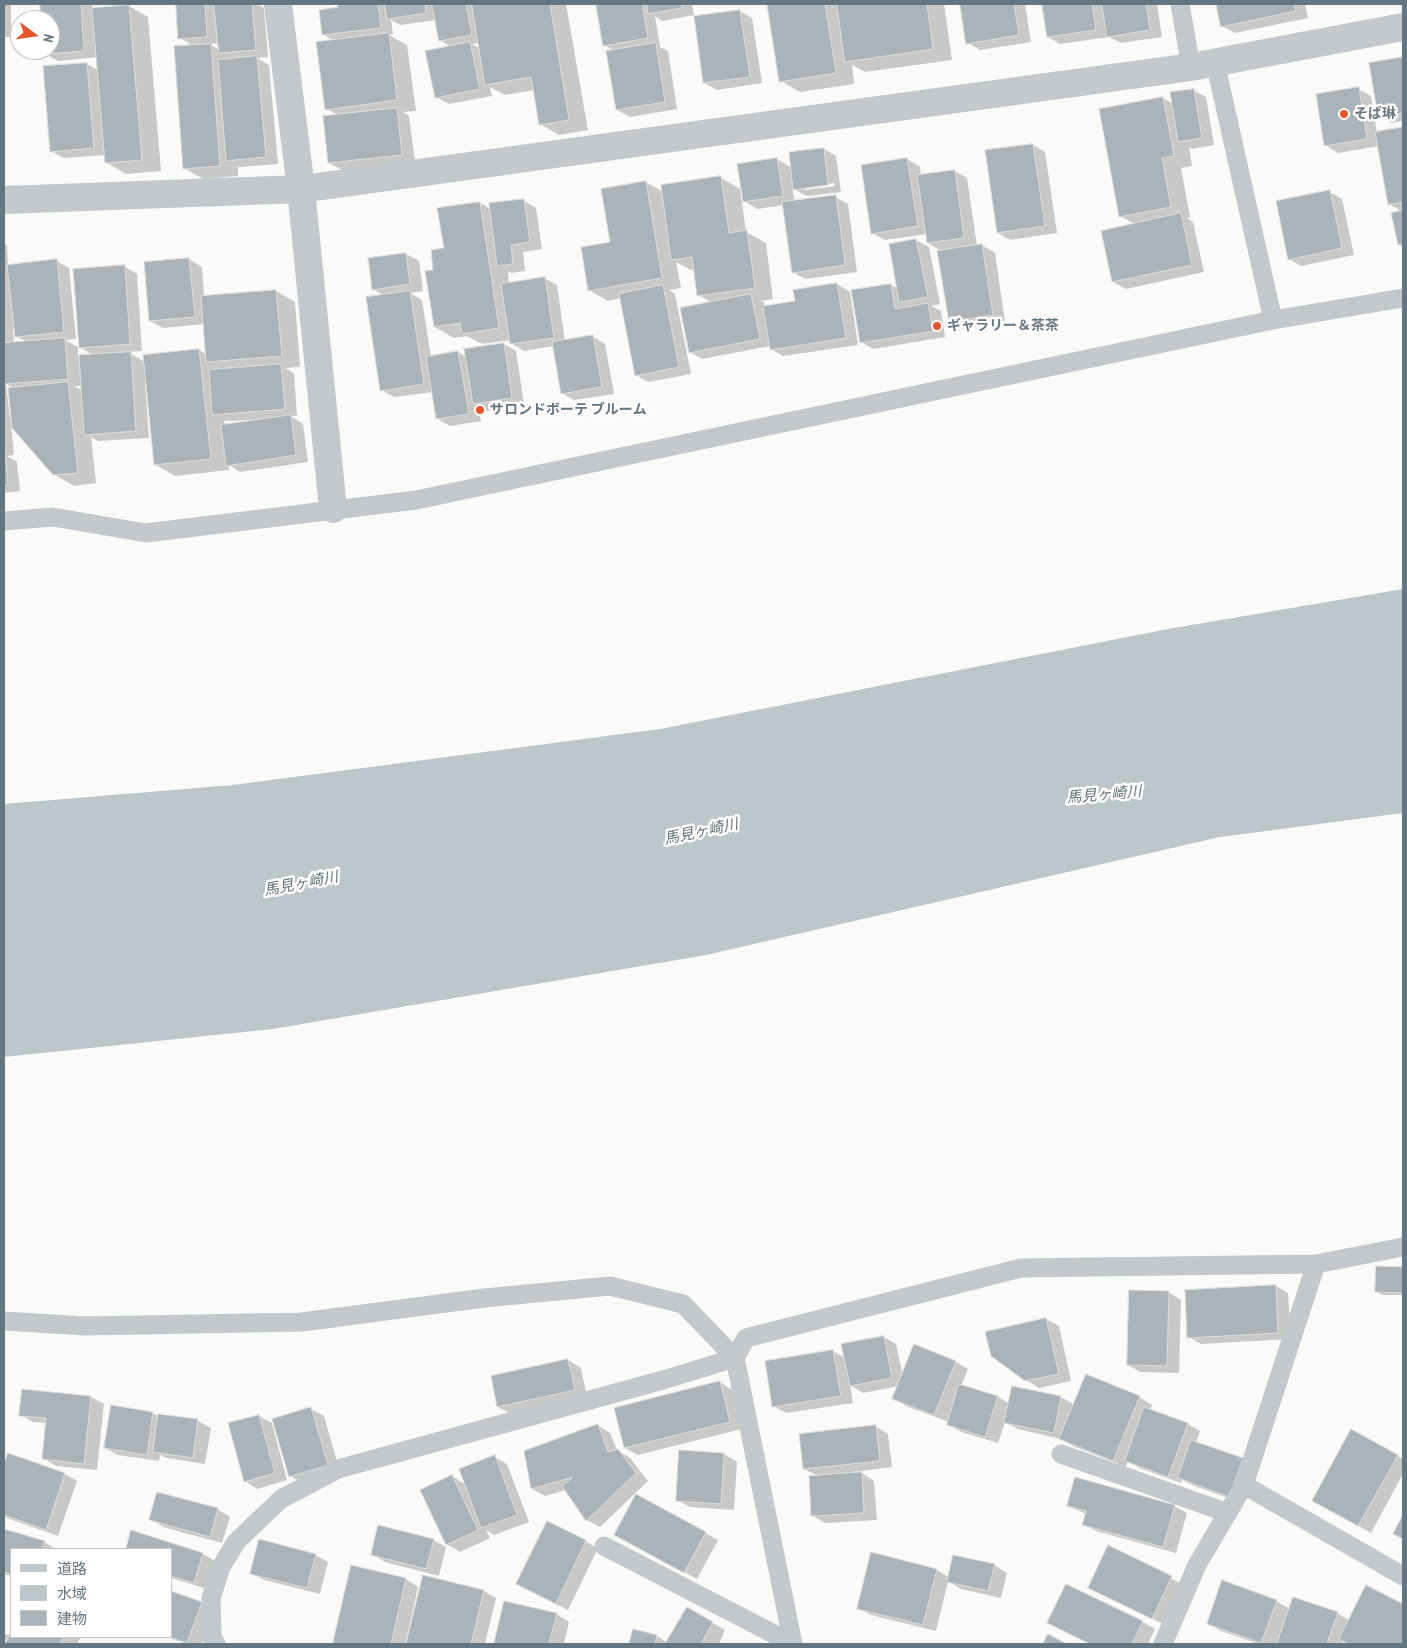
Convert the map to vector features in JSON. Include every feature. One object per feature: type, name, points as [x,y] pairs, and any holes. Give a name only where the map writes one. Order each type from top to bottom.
[{"type":"street","points":[[278,4],[301,189],[333,509]]},
{"type":"street","points":[[4,200],[301,189],[1203,65],[1403,26]]},
{"type":"lane","points":[[1180,4],[1203,65],[1272,320]]},
{"type":"lane","points":[[4,521],[53,516],[146,533],[416,500],[1272,320],[1403,298]]},
{"type":"lane","points":[[216,1644],[212,1637],[211,1598],[221,1567],[236,1542],[281,1499],[338,1469],[663,1380],[735,1358],[746,1338],[1021,1268],[1316,1264],[1403,1247]]},
{"type":"lane","points":[[1163,1644],[1197,1565],[1244,1485],[1316,1264]]},
{"type":"lane","points":[[4,1321],[85,1326],[302,1322],[484,1298],[610,1286],[683,1304],[735,1358],[793,1644]]},
{"type":"lane","points":[[1061,1454],[1228,1513]]},
{"type":"lane","points":[[1244,1485],[1403,1576]]},
{"type":"lane","points":[[604,1546],[793,1644]]},
{"type":"water","name":"馬見ヶ崎川","points":[[1403,589],[1403,813],[1220,837],[706,955],[273,1029],[4,1057],[4,804],[233,785],[660,729],[1168,629]]},
{"type":"building","points":[[40,4],[81,4],[84,51],[60,53],[60,10],[40,10]]},
{"type":"building","points":[[176,4],[205,4],[207,37],[178,39]]},
{"type":"building","points":[[214,4],[252,4],[256,50],[219,53]]},
{"type":"building","points":[[337,4],[378,4],[381,28],[322,35],[319,10],[338,7]]},
{"type":"building","points":[[385,4],[425,4],[426,13],[387,19]]},
{"type":"building","points":[[432,4],[466,4],[472,35],[439,41]]},
{"type":"building","points":[[472,4],[550,4],[569,120],[539,125],[531,77],[485,85]]},
{"type":"building","points":[[596,4],[642,4],[648,38],[603,46]]},
{"type":"building","points":[[647,4],[681,4],[682,8],[648,14]]},
{"type":"building","points":[[825,4],[836,73],[779,82],[767,5]]},
{"type":"building","points":[[837,4],[927,4],[933,49],[845,62]]},
{"type":"building","points":[[960,4],[1014,4],[1019,35],[966,44]]},
{"type":"building","points":[[1042,4],[1092,4],[1096,30],[1047,37]]},
{"type":"building","points":[[1102,4],[1146,4],[1150,30],[1107,37]]},
{"type":"building","points":[[1216,4],[1294,4],[1296,11],[1221,27]]},
{"type":"building","points":[[129,5],[142,160],[105,163],[92,8]]},
{"type":"building","points":[[740,10],[750,77],[703,83],[694,16]]},
{"type":"building","points":[[389,33],[397,100],[325,110],[316,42]]},
{"type":"building","points":[[470,42],[480,89],[435,98],[425,51]]},
{"type":"building","points":[[656,43],[665,102],[616,110],[606,51]]},
{"type":"building","points":[[211,44],[220,166],[183,169],[174,46]]},
{"type":"building","points":[[257,56],[266,157],[226,161],[218,60]]},
{"type":"building","points":[[1403,57],[1403,113],[1378,117],[1369,63]]},
{"type":"building","points":[[87,63],[94,148],[50,152],[43,66]]},
{"type":"building","points":[[1359,87],[1367,139],[1324,146],[1316,94]]},
{"type":"building","points":[[1194,89],[1202,138],[1178,142],[1170,92]]},
{"type":"building","points":[[1163,97],[1174,156],[1162,158],[1171,207],[1119,217],[1099,109]]},
{"type":"building","points":[[397,108],[402,155],[328,163],[323,116]]},
{"type":"building","points":[[1403,127],[1403,202],[1388,205],[1375,132]]},
{"type":"building","points":[[1033,144],[1045,226],[997,233],[985,150]]},
{"type":"building","points":[[824,148],[828,185],[793,190],[789,152]]},
{"type":"building","points":[[777,158],[783,196],[743,202],[737,164]]},
{"type":"building","points":[[907,158],[918,226],[871,234],[861,165]]},
{"type":"building","points":[[955,170],[964,238],[927,243],[917,175]]},
{"type":"building","points":[[721,176],[729,233],[747,230],[755,288],[697,296],[692,257],[671,260],[661,185]]},
{"type":"building","points":[[646,181],[662,278],[588,291],[581,247],[610,242],[601,189]]},
{"type":"building","points":[[1330,190],[1342,248],[1288,260],[1276,201]]},
{"type":"building","points":[[836,195],[845,265],[792,273],[782,202]]},
{"type":"building","points":[[524,199],[530,242],[511,245],[513,264],[497,266],[489,203]]},
{"type":"building","points":[[480,202],[499,328],[462,334],[460,323],[434,327],[425,271],[433,270],[431,250],[444,248],[437,208]]},
{"type":"building","points":[[1403,210],[1403,244],[1398,245],[1391,213]]},
{"type":"building","points":[[1181,213],[1192,265],[1112,282],[1101,231]]},
{"type":"building","points":[[916,239],[928,297],[899,302],[889,244]]},
{"type":"building","points":[[982,244],[993,315],[949,322],[937,251]]},
{"type":"building","points":[[406,253],[410,284],[372,290],[368,258]]},
{"type":"building","points":[[189,258],[195,317],[149,321],[144,262]]},
{"type":"building","points":[[57,259],[64,332],[15,337],[7,265]]},
{"type":"building","points":[[125,265],[130,344],[79,348],[73,269]]},
{"type":"building","points":[[545,277],[554,338],[510,344],[501,284]]},
{"type":"building","points":[[837,283],[846,338],[770,350],[763,306],[795,301],[793,290]]},
{"type":"building","points":[[891,284],[895,309],[928,303],[933,331],[860,343],[851,290]]},
{"type":"building","points":[[663,285],[679,367],[635,376],[619,294]]},
{"type":"building","points":[[276,290],[282,356],[206,362],[201,296]]},
{"type":"building","points":[[410,291],[424,384],[380,391],[366,297]]},
{"type":"building","points":[[751,294],[760,339],[689,353],[680,308]]},
{"type":"building","points":[[593,335],[602,387],[561,394],[552,342]]},
{"type":"building","points":[[65,338],[68,379],[4,384],[4,343]]},
{"type":"building","points":[[504,343],[512,398],[473,404],[464,349]]},
{"type":"building","points":[[199,349],[211,459],[154,465],[143,355]]},
{"type":"building","points":[[458,351],[469,414],[436,419],[426,357]]},
{"type":"building","points":[[131,352],[136,431],[84,435],[79,355]]},
{"type":"building","points":[[281,364],[285,409],[212,415],[209,370]]},
{"type":"building","points":[[68,382],[78,473],[53,475],[12,428],[8,388]]},
{"type":"building","points":[[291,415],[296,455],[226,466],[221,425]]},
{"type":"building","points":[[4,453],[8,484],[4,485]]},
{"type":"building","points":[[1376,1266],[1403,1267],[1403,1293],[1375,1292]]},
{"type":"building","points":[[1276,1285],[1278,1333],[1187,1338],[1185,1290]]},
{"type":"building","points":[[1129,1290],[1169,1291],[1167,1366],[1127,1365]]},
{"type":"building","points":[[1046,1318],[1059,1374],[1025,1381],[991,1356],[985,1332]]},
{"type":"building","points":[[884,1336],[892,1378],[850,1386],[841,1344]]},
{"type":"building","points":[[914,1344],[956,1361],[934,1415],[892,1399]]},
{"type":"building","points":[[833,1350],[841,1396],[772,1407],[765,1361]]},
{"type":"building","points":[[568,1359],[575,1390],[497,1407],[491,1376]]},
{"type":"building","points":[[1086,1374],[1140,1396],[1113,1461],[1059,1439]]},
{"type":"building","points":[[720,1381],[730,1422],[624,1448],[614,1408]]},
{"type":"building","points":[[959,1384],[998,1396],[985,1437],[947,1425]]},
{"type":"building","points":[[1012,1386],[1061,1396],[1054,1433],[1004,1423]]},
{"type":"building","points":[[22,1389],[91,1396],[84,1464],[42,1459],[46,1418],[19,1416]]},
{"type":"building","points":[[111,1405],[153,1412],[147,1455],[104,1448]]},
{"type":"building","points":[[311,1407],[328,1465],[289,1477],[272,1419]]},
{"type":"building","points":[[1144,1407],[1188,1423],[1168,1477],[1125,1461]]},
{"type":"building","points":[[158,1414],[198,1419],[193,1458],[153,1452]]},
{"type":"building","points":[[259,1415],[275,1473],[244,1482],[228,1423]]},
{"type":"building","points":[[598,1424],[608,1452],[618,1449],[636,1473],[586,1521],[562,1486],[573,1477],[531,1489],[524,1451]]},
{"type":"building","points":[[876,1425],[880,1461],[803,1469],[799,1434]]},
{"type":"building","points":[[1351,1429],[1398,1455],[1358,1526],[1312,1501]]},
{"type":"building","points":[[1191,1440],[1243,1458],[1229,1497],[1178,1478]]},
{"type":"building","points":[[679,1450],[724,1453],[721,1504],[676,1501]]},
{"type":"building","points":[[8,1453],[65,1473],[46,1530],[4,1515],[4,1464]]},
{"type":"building","points":[[495,1455],[517,1515],[481,1528],[459,1469]]},
{"type":"building","points":[[862,1472],[864,1513],[811,1516],[809,1476]]},
{"type":"building","points":[[452,1475],[478,1530],[446,1545],[420,1490]]},
{"type":"building","points":[[1075,1477],[1175,1505],[1163,1547],[1082,1525],[1086,1511],[1067,1506]]},
{"type":"building","points":[[157,1492],[218,1508],[210,1537],[149,1520]]},
{"type":"building","points":[[636,1494],[706,1532],[684,1573],[614,1535]]},
{"type":"building","points":[[1403,1515],[1403,1539],[1393,1534]]},
{"type":"building","points":[[547,1521],[586,1540],[556,1604],[516,1584]]},
{"type":"building","points":[[378,1525],[434,1539],[426,1569],[371,1555]]},
{"type":"building","points":[[4,1529],[45,1541],[42,1548],[10,1548],[10,1574],[4,1572]]},
{"type":"building","points":[[131,1530],[203,1553],[194,1583],[172,1576],[172,1548],[126,1548]]},
{"type":"building","points":[[259,1539],[316,1554],[307,1588],[250,1574]]},
{"type":"building","points":[[1108,1545],[1172,1576],[1152,1619],[1088,1588]]},
{"type":"building","points":[[871,1552],[937,1569],[923,1625],[857,1609]]},
{"type":"building","points":[[953,1555],[995,1564],[988,1591],[947,1582]]},
{"type":"building","points":[[351,1565],[406,1578],[391,1644],[333,1643]]},
{"type":"building","points":[[423,1575],[484,1590],[471,1644],[406,1644]]},
{"type":"building","points":[[1222,1580],[1277,1600],[1261,1643],[1207,1624]]},
{"type":"building","points":[[1066,1584],[1143,1621],[1132,1644],[1090,1644],[1047,1623]]},
{"type":"building","points":[[1366,1585],[1403,1604],[1403,1644],[1348,1644],[1339,1639]]},
{"type":"building","points":[[172,1591],[202,1602],[187,1643],[172,1638]]},
{"type":"building","points":[[1293,1597],[1338,1612],[1327,1644],[1277,1644]]},
{"type":"building","points":[[504,1601],[557,1613],[549,1644],[494,1644]]},
{"type":"building","points":[[687,1607],[713,1622],[701,1644],[665,1644]]},
{"type":"building","points":[[633,1629],[657,1635],[655,1644],[629,1644]]},
{"type":"building","points":[[10,1634],[10,1638],[63,1638],[60,1644],[5,1644]]},
{"type":"building","points":[[1048,1634],[1067,1644],[1043,1644]]},
{"type":"place","name":"そば琳","points":[[1344,114]]},
{"type":"place","name":"ギャラリー＆茶茶","points":[[937,326]]},
{"type":"place","name":"サロンドボーテ ブルーム","points":[[480,410]]}]
